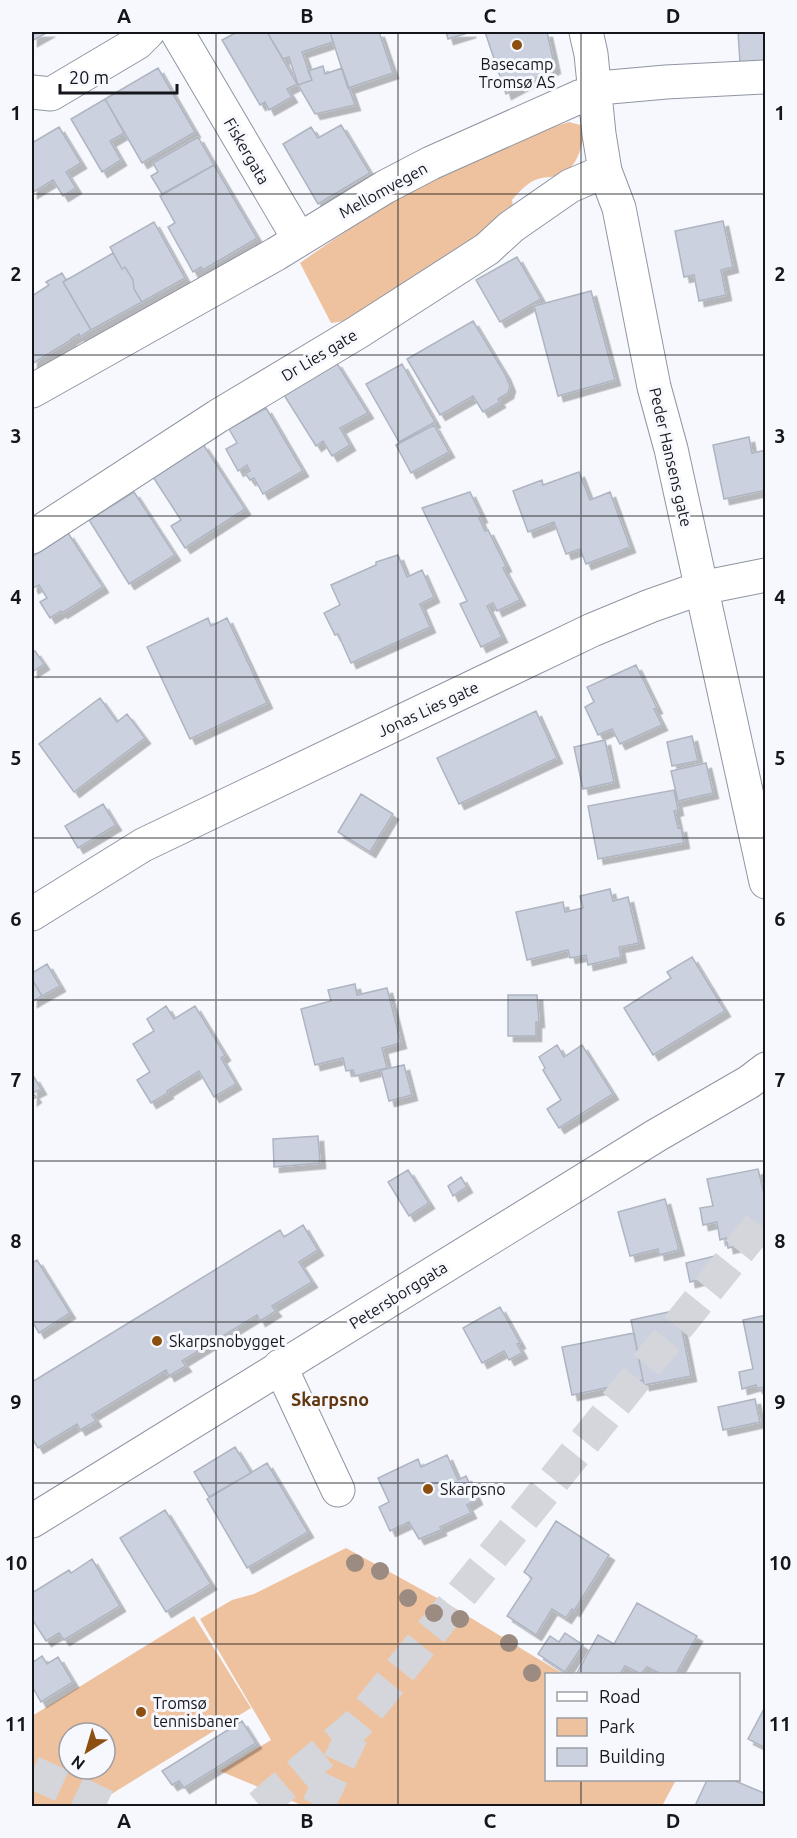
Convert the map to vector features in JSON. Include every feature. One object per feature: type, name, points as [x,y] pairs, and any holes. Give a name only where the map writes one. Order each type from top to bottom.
[{"type":"street","points":[[32,92],[51,94],[137,43],[148,32]]},
{"type":"street","name":"Fiskergata","points":[[177,32],[299,239]]},
{"type":"street","name":"Peder Hansens gate","points":[[586,32],[596,91],[599,134],[605,171],[619,208],[654,387],[671,449],[765,882]]},
{"type":"street","name":"Mellomvegen","points":[[32,391],[299,239],[384,187],[537,115],[609,87],[765,77]]},
{"type":"street","name":"Dr Lies gate","points":[[32,537],[218,416],[358,332],[487,249],[512,227],[570,186],[605,171]]},
{"type":"street","name":"Jonas Lies gate","points":[[32,914],[143,845],[575,638],[650,606],[701,588],[765,575]]},
{"type":"street","name":"Petersborggata","points":[[32,1521],[280,1366],[401,1294],[657,1135],[749,1082],[765,1070]]},
{"type":"street","points":[[280,1366],[338,1490]]},
{"type":"green space","points":[[569,122],[584,126],[581,149],[569,169],[556,176],[540,178],[530,183],[512,200],[514,213],[351,320],[331,323],[300,263],[363,220],[429,182],[498,149]]},
{"type":"green space","points":[[346,1548],[448,1604],[561,1673],[545,1673],[545,1781],[675,1781],[662,1806],[304,1806],[220,1771],[271,1740],[200,1619],[232,1600],[254,1594]]},
{"type":"green space","name":"Tromsø tennisbaner","points":[[194,1616],[251,1708],[92,1806],[32,1806],[32,1716]]},
{"type":"building","points":[[32,32],[48,32],[32,41]]},
{"type":"building","points":[[237,32],[267,32],[297,84],[287,89],[292,97],[269,110],[265,102],[260,105],[222,40]]},
{"type":"building","points":[[267,32],[330,32],[333,42],[302,52],[312,80],[298,85],[289,57],[283,59]]},
{"type":"building","points":[[330,32],[379,32],[393,73],[348,88]]},
{"type":"building","points":[[446,32],[471,32],[448,39]]},
{"type":"building","points":[[485,32],[547,32],[555,68],[506,94]]},
{"type":"building","points":[[738,32],[766,32],[766,62],[740,63]]},
{"type":"building","points":[[323,66],[325,74],[342,68],[355,105],[315,114],[298,85],[312,80],[308,71]]},
{"type":"building","points":[[158,68],[195,132],[142,163],[105,99]]},
{"type":"building","points":[[105,99],[124,133],[110,141],[121,160],[102,172],[71,119]]},
{"type":"building","points":[[341,125],[370,173],[318,204],[283,144],[311,127],[318,138]]},
{"type":"building","points":[[59,127],[81,163],[66,172],[76,188],[63,196],[53,180],[32,193],[32,143]]},
{"type":"building","points":[[198,137],[214,165],[162,194],[151,176],[158,172],[153,163]]},
{"type":"building","points":[[214,165],[257,238],[203,270],[201,267],[193,272],[168,227],[175,223],[160,196]]},
{"type":"building","points":[[723,221],[733,267],[721,270],[726,295],[699,301],[694,275],[684,277],[675,231]]},
{"type":"building","points":[[154,222],[185,278],[142,302],[134,289],[133,280],[125,267],[122,269],[110,247]]},
{"type":"building","points":[[113,253],[122,269],[125,267],[133,280],[134,289],[142,302],[91,330],[63,282]]},
{"type":"building","points":[[517,257],[541,299],[500,322],[476,280]]},
{"type":"building","points":[[62,273],[66,280],[63,282],[91,330],[80,337],[79,334],[32,364],[32,296],[49,285],[46,282]]},
{"type":"building","points":[[591,291],[615,380],[558,396],[534,306]]},
{"type":"building","points":[[473,321],[505,374],[510,386],[508,393],[498,399],[500,402],[483,412],[473,396],[440,415],[407,359]]},
{"type":"building","points":[[336,362],[368,413],[340,428],[350,445],[332,456],[323,441],[316,446],[284,395]]},
{"type":"building","points":[[402,364],[435,422],[399,442],[366,384]]},
{"type":"building","points":[[266,408],[303,471],[263,494],[254,478],[250,480],[245,473],[250,471],[247,465],[238,471],[226,449],[237,443],[229,429]]},
{"type":"building","points":[[434,425],[449,452],[411,473],[396,445]]},
{"type":"building","points":[[749,437],[752,453],[766,450],[766,490],[724,499],[713,445]]},
{"type":"building","points":[[203,444],[245,509],[185,548],[171,526],[181,520],[153,477]]},
{"type":"building","points":[[579,472],[590,500],[610,492],[630,547],[586,564],[580,549],[566,554],[554,522],[528,532],[513,491],[542,480],[543,485]]},
{"type":"building","points":[[134,492],[175,555],[129,584],[89,520]]},
{"type":"building","points":[[470,492],[482,517],[479,518],[485,531],[488,530],[506,566],[503,568],[520,600],[497,611],[493,603],[487,606],[502,637],[481,647],[460,604],[467,601],[422,508]]},
{"type":"building","points":[[68,533],[103,587],[50,618],[40,602],[47,598],[39,585],[33,588],[32,586],[32,557]]},
{"type":"building","points":[[398,555],[407,577],[422,570],[434,597],[420,604],[430,627],[351,663],[338,634],[335,635],[324,613],[340,605],[331,585],[376,565],[376,562]]},
{"type":"building","points":[[208,618],[211,626],[227,618],[267,703],[190,739],[147,647]]},
{"type":"building","points":[[35,651],[44,664],[32,672],[32,653]]},
{"type":"building","points":[[636,665],[657,708],[654,709],[662,725],[620,744],[612,729],[598,735],[585,707],[594,702],[587,687]]},
{"type":"building","points":[[100,698],[117,722],[127,714],[145,738],[74,792],[39,744]]},
{"type":"building","points":[[536,711],[557,758],[459,804],[437,758]]},
{"type":"building","points":[[692,736],[698,761],[672,766],[667,742]]},
{"type":"building","points":[[605,740],[614,782],[583,789],[574,747]]},
{"type":"building","points":[[706,763],[713,793],[678,801],[671,771]]},
{"type":"building","points":[[674,790],[678,810],[674,811],[678,828],[681,827],[684,843],[598,859],[588,806]]},
{"type":"building","points":[[361,794],[393,814],[370,852],[338,832]]},
{"type":"building","points":[[103,804],[116,825],[78,848],[65,826]]},
{"type":"building","points":[[610,889],[613,901],[628,897],[639,943],[619,947],[621,957],[588,965],[586,955],[570,958],[568,950],[527,960],[516,912],[563,902],[565,912],[583,908],[580,896]]},
{"type":"building","points":[[692,957],[725,1011],[653,1055],[624,1008],[671,978],[667,972]]},
{"type":"building","points":[[47,964],[60,986],[42,996],[32,979],[32,973]]},
{"type":"building","points":[[32,979],[42,996],[32,1002]]},
{"type":"building","points":[[355,984],[357,995],[387,988],[401,1043],[382,1048],[387,1068],[355,1076],[353,1070],[346,1071],[343,1058],[315,1065],[301,1009],[331,1001],[328,990]]},
{"type":"building","points":[[508,995],[537,995],[539,1022],[536,1022],[536,1036],[508,1036]]},
{"type":"building","points":[[166,1006],[174,1019],[195,1006],[225,1055],[221,1058],[236,1084],[214,1097],[199,1071],[151,1103],[137,1080],[150,1072],[133,1044],[154,1031],[147,1019]]},
{"type":"building","points":[[557,1045],[564,1057],[582,1045],[613,1094],[559,1128],[547,1109],[561,1100],[543,1070],[545,1068],[539,1057]]},
{"type":"building","points":[[404,1065],[412,1095],[389,1101],[381,1070]]},
{"type":"building","points":[[34,1077],[41,1089],[33,1093],[36,1097],[32,1100],[32,1079]]},
{"type":"building","points":[[318,1136],[320,1163],[274,1167],[273,1139]]},
{"type":"building","points":[[758,1169],[766,1202],[766,1230],[749,1234],[751,1243],[728,1248],[726,1238],[720,1240],[717,1222],[703,1225],[700,1208],[713,1206],[707,1179]]},
{"type":"building","points":[[408,1170],[429,1203],[409,1216],[388,1182]]},
{"type":"building","points":[[461,1177],[467,1187],[453,1196],[448,1186]]},
{"type":"building","points":[[665,1199],[679,1250],[659,1255],[658,1249],[630,1256],[618,1212]]},
{"type":"building","name":"Skarpsnobygget","points":[[303,1225],[318,1250],[299,1262],[312,1282],[272,1306],[276,1311],[260,1321],[257,1315],[182,1361],[186,1366],[169,1376],[166,1370],[92,1415],[96,1421],[80,1430],[77,1424],[38,1448],[32,1438],[32,1382],[280,1230],[284,1237]]},
{"type":"building","points":[[715,1256],[719,1275],[690,1282],[686,1263]]},
{"type":"building","points":[[37,1260],[70,1313],[39,1333],[32,1321],[32,1263]]},
{"type":"building","points":[[500,1307],[520,1343],[517,1344],[522,1353],[509,1360],[504,1351],[482,1363],[463,1328]]},
{"type":"building","points":[[678,1310],[691,1376],[644,1385],[631,1320]]},
{"type":"building","points":[[766,1315],[766,1387],[757,1388],[756,1385],[742,1389],[739,1372],[753,1369],[743,1320]]},
{"type":"building","points":[[634,1333],[643,1380],[572,1395],[562,1347]]},
{"type":"building","points":[[755,1399],[760,1422],[723,1430],[718,1407]]},
{"type":"building","points":[[235,1447],[251,1473],[209,1497],[194,1472]]},
{"type":"building","name":"Skarpsno","points":[[447,1455],[458,1480],[466,1476],[477,1499],[467,1505],[471,1513],[419,1539],[409,1522],[390,1531],[379,1507],[389,1502],[378,1478],[418,1459],[421,1467]]},
{"type":"building","points":[[267,1463],[308,1532],[247,1568],[207,1499]]},
{"type":"building","points":[[165,1510],[211,1584],[166,1612],[120,1538]]},
{"type":"building","points":[[556,1521],[609,1555],[574,1611],[572,1609],[566,1618],[552,1609],[536,1635],[507,1616],[532,1578],[524,1572]]},
{"type":"building","points":[[92,1559],[120,1606],[64,1640],[59,1633],[46,1641],[32,1619],[32,1593],[69,1570],[71,1573]]},
{"type":"building","points":[[637,1603],[697,1636],[677,1673],[659,1673],[647,1667],[639,1673],[625,1666],[621,1673],[577,1673],[598,1635],[614,1644]]},
{"type":"building","points":[[565,1633],[583,1645],[565,1672],[538,1654],[550,1636],[559,1642]]},
{"type":"building","points":[[42,1656],[47,1664],[58,1657],[73,1682],[41,1702],[32,1686],[32,1663]]},
{"type":"building","points":[[766,1705],[766,1748],[748,1739]]},
{"type":"building","points":[[242,1721],[256,1743],[184,1788],[179,1781],[172,1785],[162,1771]]},
{"type":"building","points":[[707,1781],[735,1781],[766,1794],[766,1806],[695,1806]]},
{"type":"tunnel","points":[[260,1806],[356,1725],[766,1217]]},
{"type":"tunnel","points":[[318,1806],[352,1735]]},
{"type":"tunnel","points":[[32,1772],[106,1806]]},
{"type":"place","name":"Basecamp Tromsø AS","points":[[517,45]]},
{"type":"place","name":"Skarpsnobygget","points":[[157,1341]]},
{"type":"place","name":"Skarpsno","points":[[428,1489]]},
{"type":"place","name":"Tromsø tennisbaner","points":[[141,1712]]},
{"type":"district","name":"Skarpsno","points":[[330,1399]]}]
